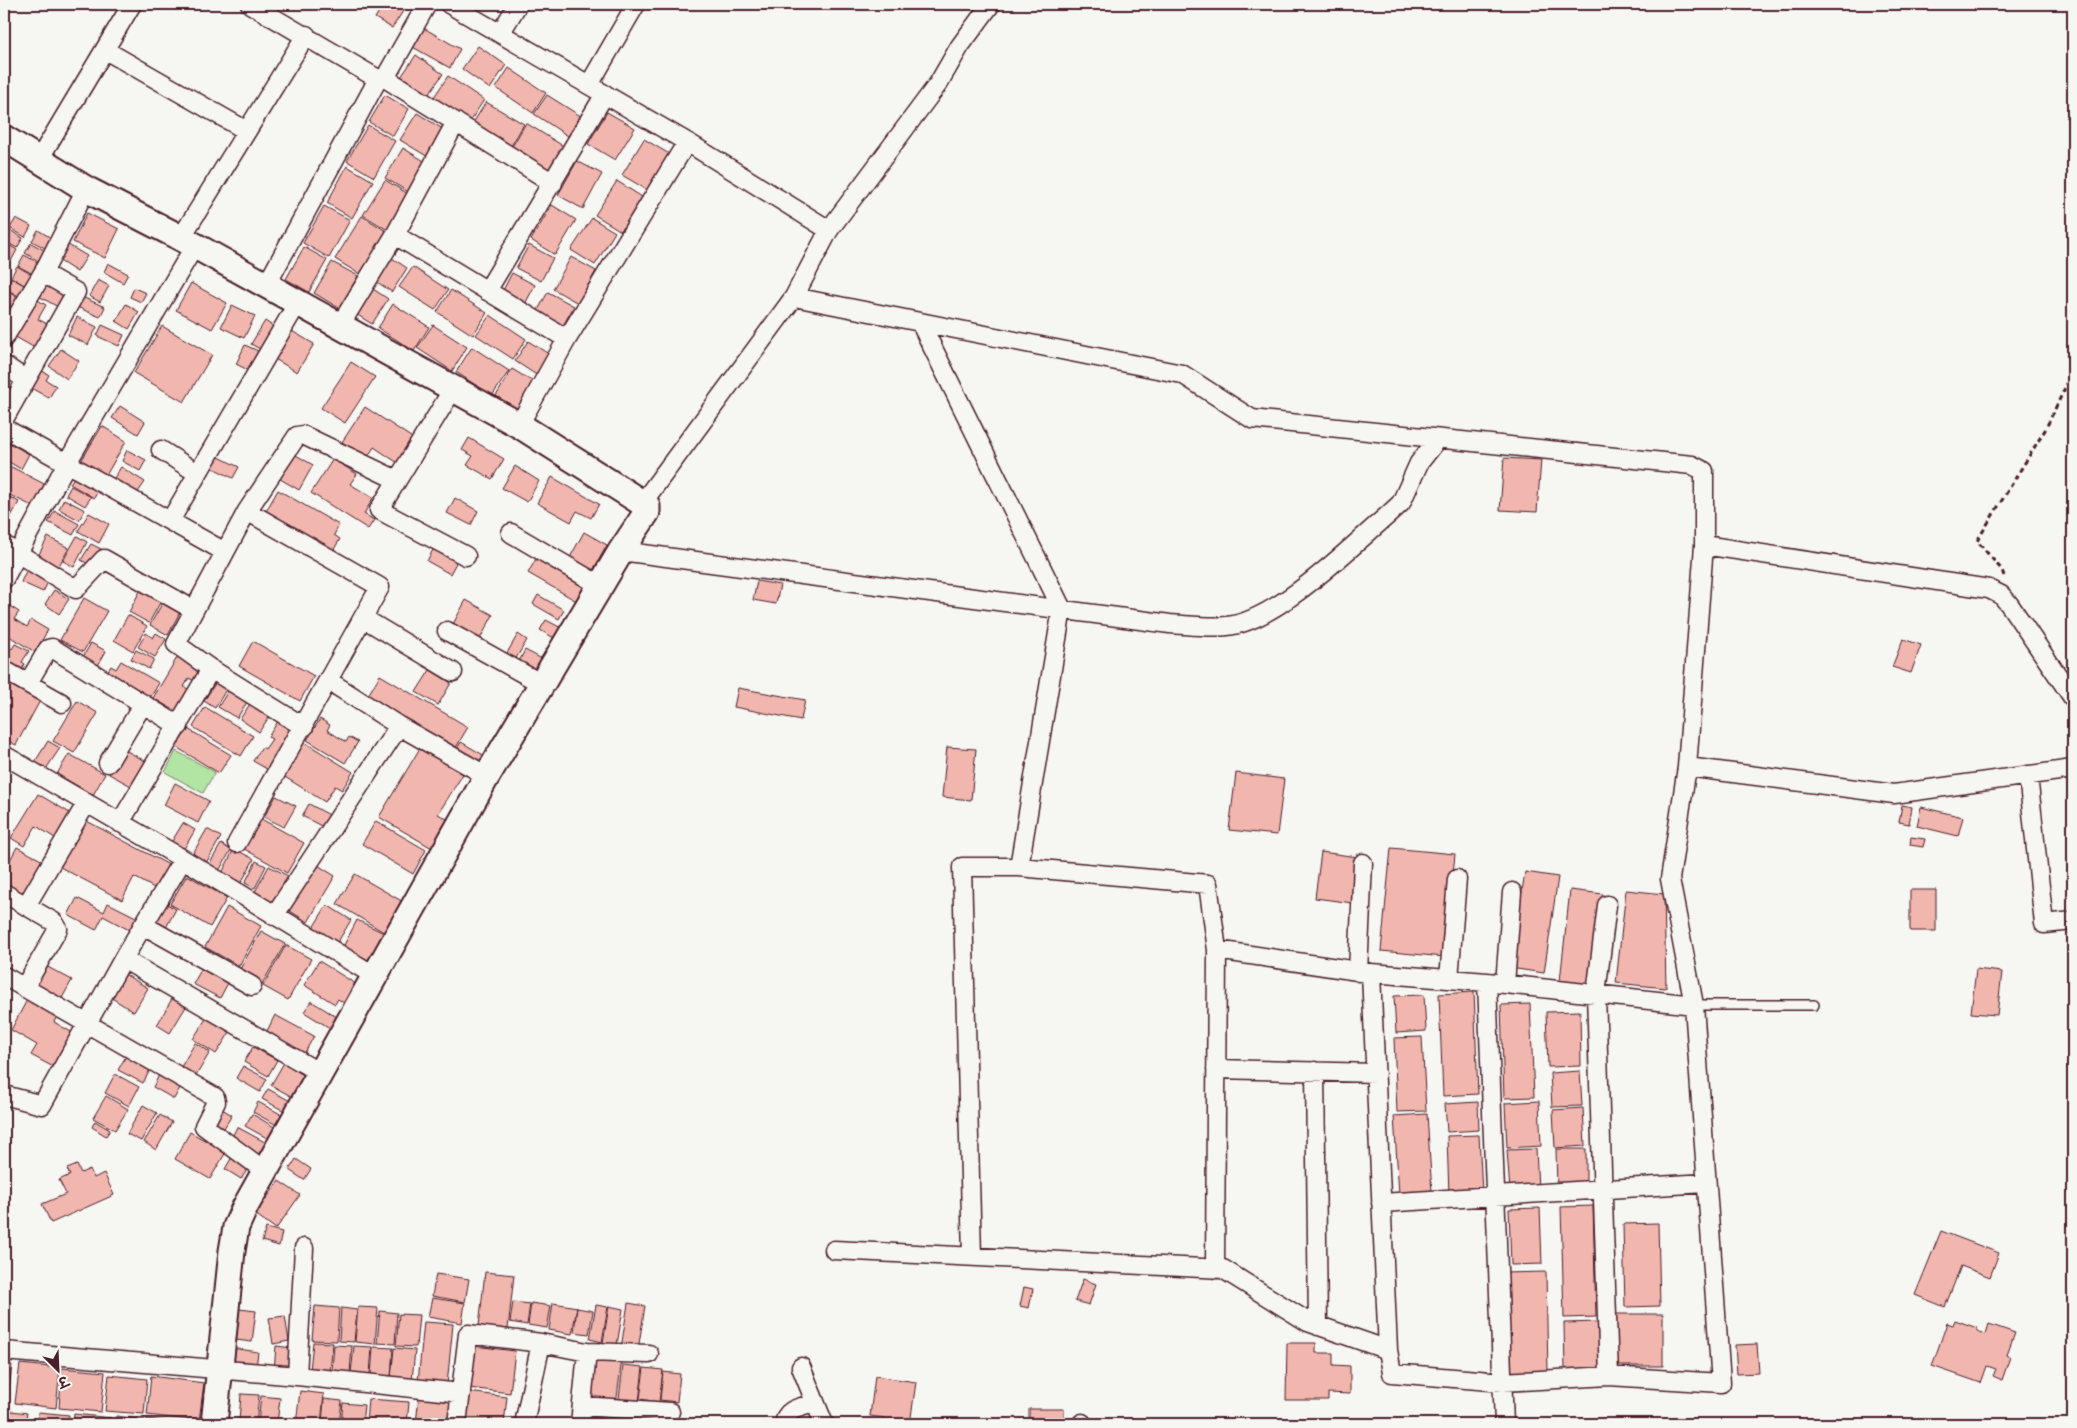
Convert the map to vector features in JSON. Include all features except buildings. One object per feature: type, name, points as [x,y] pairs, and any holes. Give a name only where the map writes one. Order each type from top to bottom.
[{"type":"street","points":[[38,161],[132,4]]},
{"type":"street","points":[[250,4],[456,122],[553,183]]},
{"type":"street","points":[[266,286],[381,78],[428,4]]},
{"type":"street","points":[[450,4],[687,142],[829,230]]},
{"type":"street","points":[[501,32],[518,4]]},
{"type":"street","points":[[589,85],[636,4]]},
{"type":"street","points":[[643,502],[794,297],[829,230],[933,90],[960,46],[991,4]]},
{"type":"street","points":[[4,579],[11,550],[67,463],[188,243],[247,131],[306,35]]},
{"type":"street","points":[[105,50],[247,131]]},
{"type":"street","points":[[487,291],[605,94]]},
{"type":"street","points":[[339,327],[395,235],[456,122]]},
{"type":"street","points":[[4,138],[38,161],[86,189],[519,425],[647,506],[647,512],[621,551],[487,776],[265,1171],[236,1227],[218,1371],[214,1424]]},
{"type":"street","points":[[519,425],[567,339],[687,142]]},
{"type":"street","points":[[4,338],[43,273],[86,189]]},
{"type":"street","points":[[395,235],[567,339]]},
{"type":"street","points":[[4,418],[76,292],[43,273]]},
{"type":"street","points":[[794,297],[921,324],[1182,374],[1252,419],[1699,467],[1704,471],[1704,545],[1687,767],[1670,878],[1694,1005],[1721,1383],[1609,1376],[1502,1382],[1395,1374],[1390,1368],[1376,1073],[1364,972],[1362,863]]},
{"type":"street","points":[[170,521],[297,304]]},
{"type":"street","points":[[921,324],[1062,609],[1019,868]]},
{"type":"street","points":[[4,365],[26,380]]},
{"type":"street","points":[[453,389],[379,510],[466,556]]},
{"type":"street","points":[[4,428],[225,552]]},
{"type":"street","points":[[304,727],[211,670],[176,644],[247,511],[297,436],[300,435],[397,480]]},
{"type":"street","points":[[621,551],[1170,624],[1228,626],[1259,617],[1280,606],[1388,515],[1401,503],[1409,490],[1419,463],[1438,439]]},
{"type":"street","points":[[161,450],[197,473]]},
{"type":"street","points":[[237,843],[304,727],[380,587],[247,511]]},
{"type":"street","points":[[511,533],[601,586]]},
{"type":"street","points":[[1704,545],[1989,589],[2001,595],[2073,698]]},
{"type":"street","points":[[11,550],[76,589],[104,559],[194,610]]},
{"type":"street","points":[[363,618],[453,672]]},
{"type":"street","points":[[447,631],[542,684]]},
{"type":"street","points":[[28,683],[48,649],[52,648],[179,726]]},
{"type":"street","points":[[4,670],[62,703]]},
{"type":"street","points":[[120,823],[211,670]]},
{"type":"street","points":[[329,681],[398,726],[487,776]]},
{"type":"street","points":[[108,763],[143,704]]},
{"type":"street","points":[[274,916],[398,726]]},
{"type":"street","points":[[4,755],[86,804],[183,858],[274,916],[375,976]]},
{"type":"street","points":[[1687,767],[1894,794],[2073,769]]},
{"type":"street","points":[[2028,775],[2044,924],[2073,921]]},
{"type":"street","points":[[26,906],[86,804]]},
{"type":"street","points":[[4,1096],[42,1106],[123,959],[183,858]]},
{"type":"street","points":[[972,1256],[962,867],[1019,868],[1208,884],[1217,950],[1215,1269]]},
{"type":"street","points":[[1448,979],[1457,879]]},
{"type":"street","points":[[1505,984],[1512,892]]},
{"type":"street","points":[[4,894],[54,922],[58,929],[24,988]]},
{"type":"street","points":[[1607,906],[1596,994],[1609,1376]]},
{"type":"street","points":[[143,925],[252,986]]},
{"type":"street","points":[[1217,950],[1364,972],[1487,982],[1694,1005]]},
{"type":"street","points":[[123,959],[320,1073]]},
{"type":"street","points":[[4,976],[89,1023],[215,1097],[216,1102],[204,1126],[265,1171]]},
{"type":"street","points":[[1487,982],[1504,1424]]},
{"type":"street","points":[[1216,1069],[1376,1073]]},
{"type":"street","points":[[1315,1071],[1318,1326]]},
{"type":"street","points":[[1381,1203],[1706,1183]]},
{"type":"street","points":[[298,1376],[304,1248]]},
{"type":"street","points":[[834,1250],[1223,1270],[1318,1326],[1388,1350]]},
{"type":"street","points":[[457,1424],[468,1334],[540,1343],[587,1352],[649,1354]]},
{"type":"street","points":[[524,1424],[540,1343]]},
{"type":"street","points":[[4,1351],[218,1371],[298,1376],[461,1393]]},
{"type":"street","points":[[580,1424],[587,1352]]},
{"type":"street","points":[[801,1367],[824,1424]]},
{"type":"street","points":[[785,1424],[785,1418],[790,1411],[815,1403]]},
{"type":"street","points":[[582,1406],[670,1412]]},
{"type":"lane","points":[[1694,1005],[1814,1005]]},
{"type":"path","points":[[2001,595],[2004,580],[2002,570],[1976,542],[2045,430],[2073,371]]},
{"type":"green space","points":[[176,751],[215,772],[203,793],[165,772]]}]
